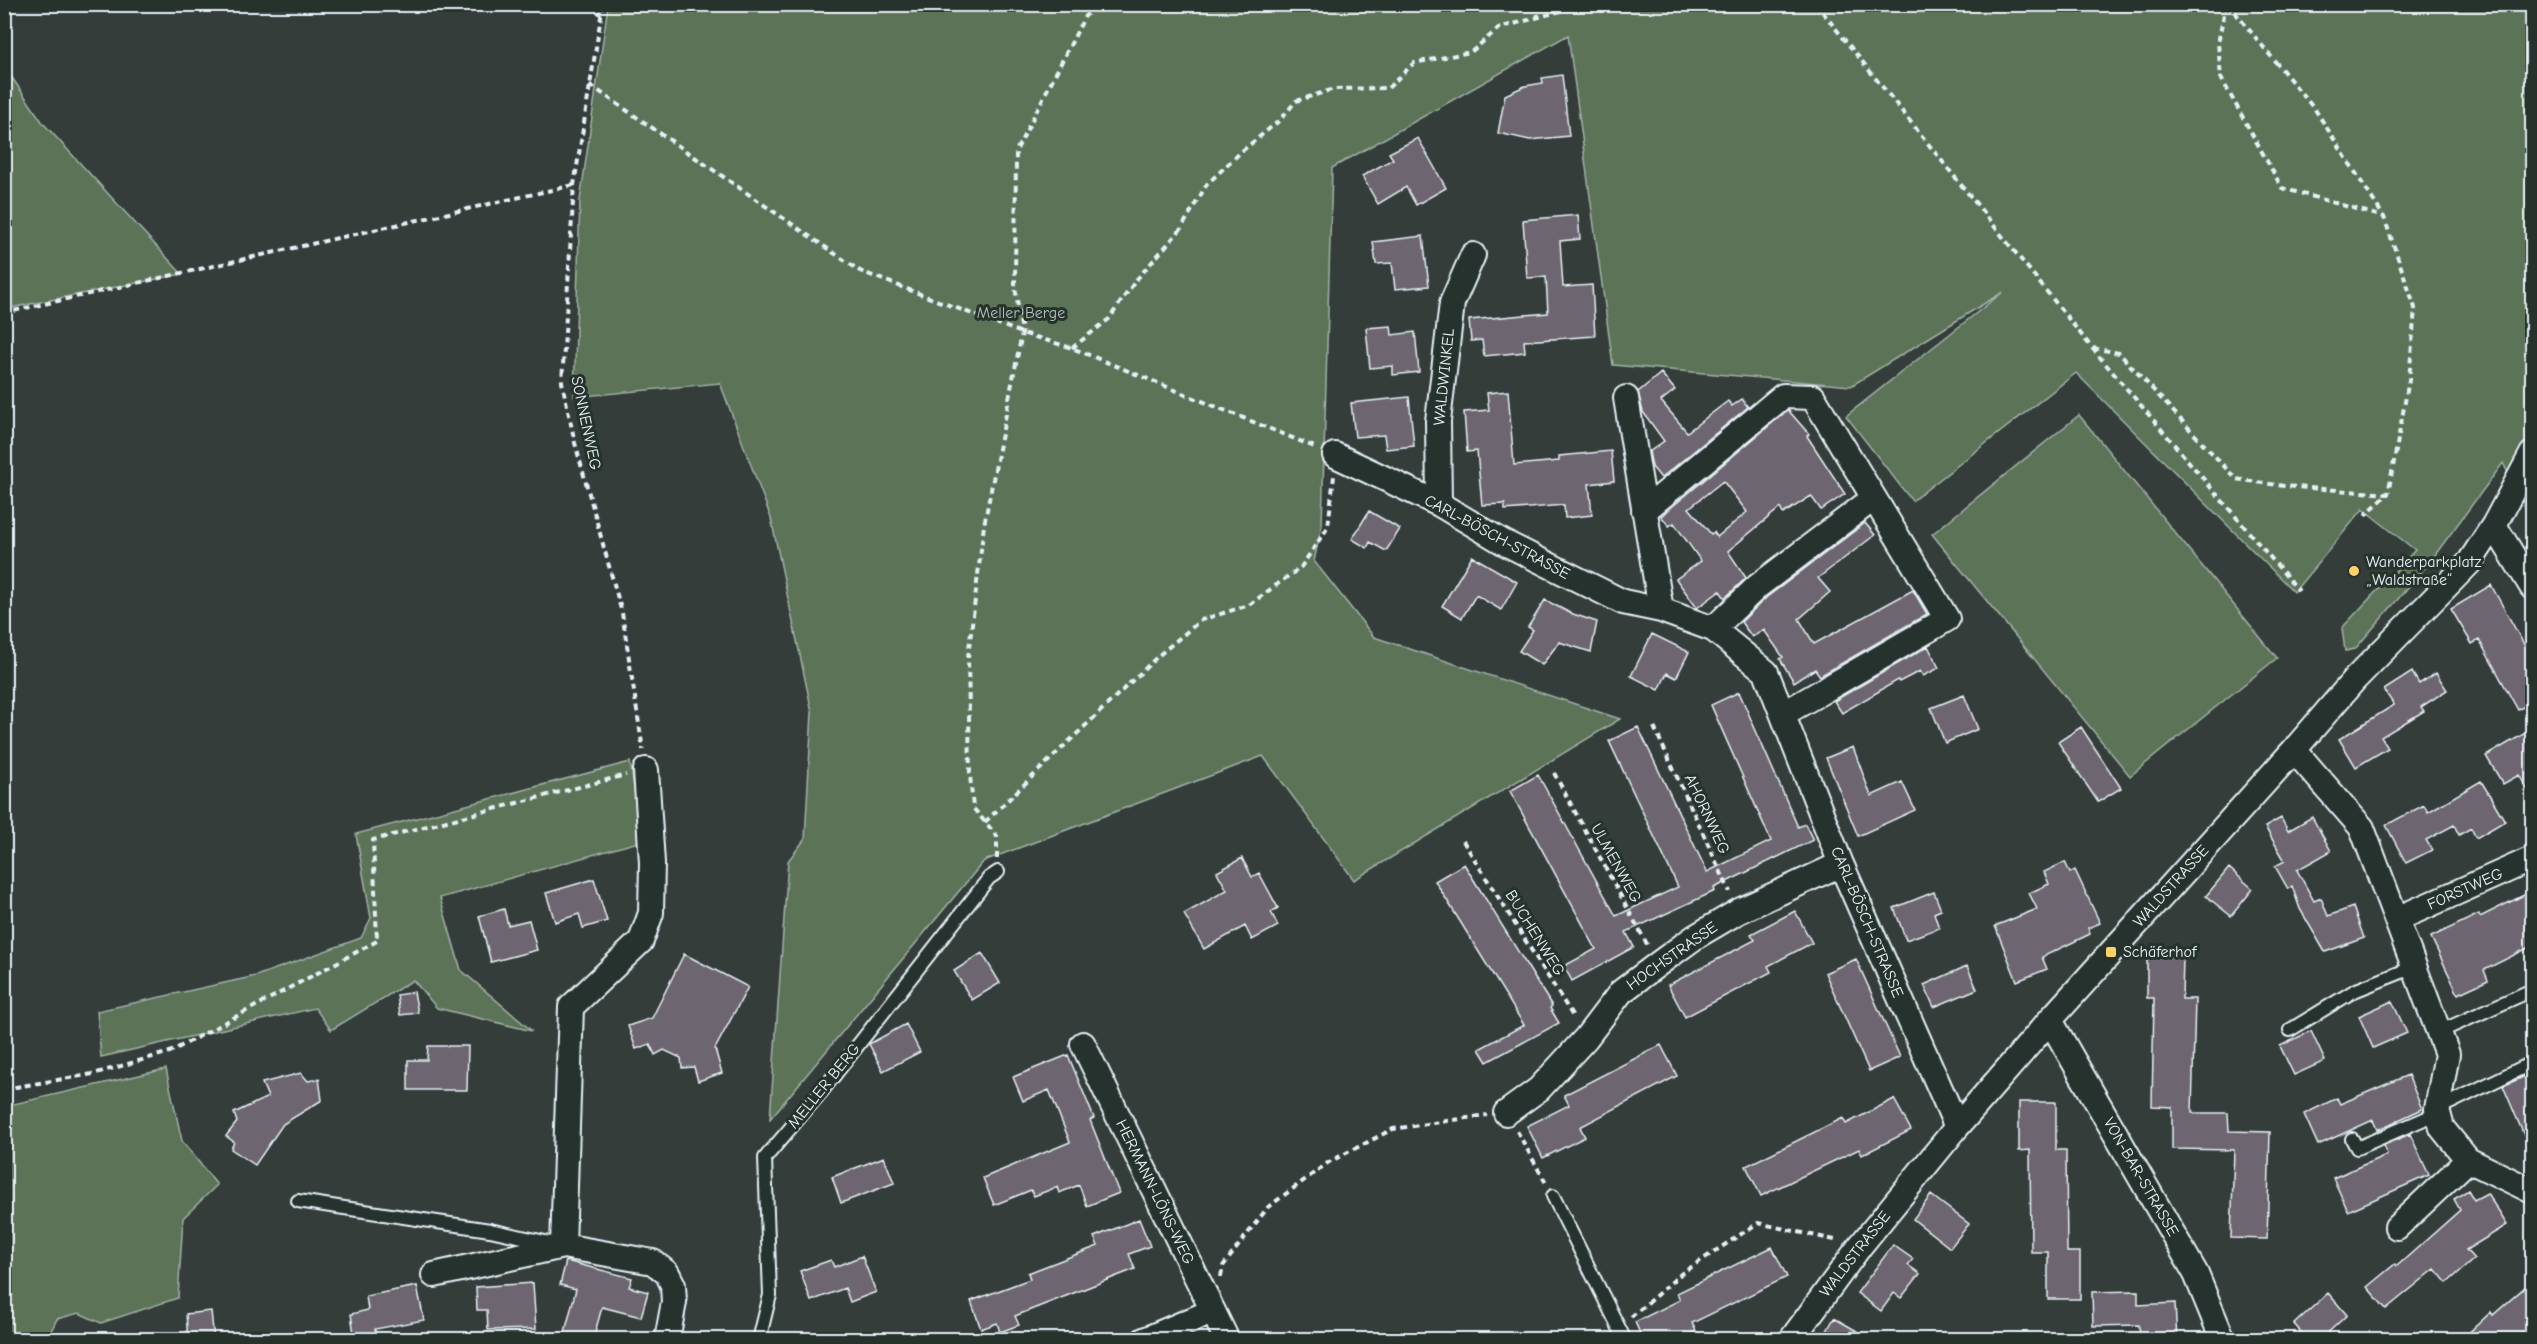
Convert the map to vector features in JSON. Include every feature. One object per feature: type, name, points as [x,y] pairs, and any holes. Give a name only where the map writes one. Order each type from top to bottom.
[{"type":"street","name":"WALDWINKEL","points":[[1439,504],[1438,421],[1452,303],[1473,255]]},
{"type":"street","points":[[1644,511],[1783,396],[1813,397],[1947,619],[1783,714]]},
{"type":"street","points":[[1626,398],[1661,610]]},
{"type":"street","name":"WALDSTRASSE","points":[[1791,1340],[1860,1245],[1957,1127],[2050,1020],[2294,750],[2355,679],[2469,563],[2494,525],[2532,454]]},
{"type":"street","name":"CARL-BÖSCH-STRASSE","points":[[1335,455],[1439,504],[1556,570],[1623,602],[1661,610],[1713,628],[1766,672],[1841,864],[1957,1127]]},
{"type":"street","points":[[1713,628],[1786,563],[1874,498]]},
{"type":"street","points":[[2494,525],[2532,587]]},
{"type":"street","points":[[2294,750],[2362,828],[2447,1054],[2438,1111],[2442,1128],[2468,1160],[2532,1191]]},
{"type":"street","points":[[563,1245],[571,1007],[640,942],[651,913],[652,863],[646,770]]},
{"type":"street","name":"FORSTWEG","points":[[2397,919],[2532,859]]},
{"type":"street","name":"HOCHSTRASSE","points":[[1506,1113],[1539,1089],[1586,1038],[1621,992],[1658,964],[1695,937],[1739,911],[1841,864]]},
{"type":"street","name":"VON-BAR-STRASSE","points":[[2050,1020],[2191,1264],[2223,1340]]},
{"type":"street","name":"HERMANN-LÖNS-WEG","points":[[1083,1044],[1227,1340]]},
{"type":"street","points":[[2397,1227],[2468,1160]]},
{"type":"street","points":[[434,1275],[563,1245],[653,1262],[667,1273],[673,1285],[674,1302],[667,1340]]},
{"type":"street","points":[[1144,1340],[1214,1311]]},
{"type":"lane","name":"MELLER BERG","points":[[759,1340],[770,1295],[765,1158],[822,1091],[989,878],[998,872]]},
{"type":"lane","points":[[2290,1030],[2354,991],[2414,967]]},
{"type":"lane","points":[[2439,1032],[2532,990]]},
{"type":"lane","points":[[2352,1139],[2357,1148],[2438,1111],[2532,1063]]},
{"type":"lane","points":[[1553,1196],[1625,1340]]},
{"type":"lane","points":[[298,1201],[490,1230],[563,1245]]},
{"type":"path","points":[[591,4],[601,15]]},
{"type":"path","name":"SONNENWEG","points":[[603,4],[574,185],[562,382],[575,443],[622,612],[646,770]]},
{"type":"path","points":[[998,872],[997,836],[973,808],[970,775],[968,657],[984,525],[1022,333],[1015,286],[1016,151],[1085,16],[1100,4]]},
{"type":"path","points":[[1534,4],[1538,16]]},
{"type":"path","points":[[1072,348],[1108,319],[1136,280],[1181,229],[1207,184],[1280,120],[1296,101],[1334,89],[1388,88],[1414,63],[1471,52],[1499,28],[1587,4]]},
{"type":"path","points":[[1816,4],[2092,348],[2299,591]]},
{"type":"path","points":[[2227,4],[2218,43],[2221,78],[2282,188],[2384,217]]},
{"type":"path","points":[[2227,4],[2316,111],[2384,217],[2415,308],[2409,380],[2388,494],[2365,516]]},
{"type":"path","points":[[590,85],[860,271],[1022,333],[1072,348],[1335,455],[1328,527],[1300,567],[1249,605],[1201,620],[1158,656],[985,822]]},
{"type":"path","points":[[4,313],[574,185]]},
{"type":"path","points":[[2092,348],[2119,352],[2236,479],[2284,486],[2388,494]]},
{"type":"path","name":"AHORNWEG","points":[[1654,727],[1739,911]]},
{"type":"path","points":[[4,1089],[93,1074],[170,1052],[377,941],[374,840],[646,770]]},
{"type":"path","name":"ULMENWEG","points":[[1554,773],[1658,964]]},
{"type":"path","name":"BUCHENWEG","points":[[1463,841],[1586,1038]]},
{"type":"path","points":[[1214,1311],[1223,1266],[1268,1207],[1329,1162],[1393,1129],[1506,1113],[1553,1196]]},
{"type":"path","points":[[1619,1327],[1682,1273],[1758,1223],[1860,1245]]},
{"type":"green space","name":"Meller Berge","points":[[608,5],[2532,5],[2532,521],[2503,463],[2429,563],[2355,649],[2345,651],[2342,628],[2415,550],[2363,509],[2294,592],[2076,373],[1912,501],[1846,416],[2003,292],[1851,386],[1613,365],[1568,35],[1332,168],[1322,525],[1314,561],[1374,637],[1620,719],[1354,880],[1263,756],[984,861],[770,1119],[788,861],[805,839],[812,712],[771,518],[720,383],[574,397],[580,201]]},
{"type":"green space","points":[[4,66],[43,123],[182,274],[5,309]]},
{"type":"green space","points":[[2079,415],[2277,658],[2130,776],[1932,534]]},
{"type":"green space","points":[[630,762],[642,841],[440,898],[461,970],[532,1031],[437,1008],[413,980],[331,1030],[315,1008],[101,1057],[97,1011],[256,976],[361,938],[371,918],[356,834]]},
{"type":"green space","points":[[166,1069],[182,1141],[217,1185],[183,1218],[178,1298],[101,1323],[79,1313],[57,1319],[47,1339],[5,1339],[5,1106]]},
{"type":"building","points":[[1562,75],[1569,136],[1530,140],[1498,133],[1505,95],[1525,86],[1543,83],[1542,78]]},
{"type":"building","points":[[1418,138],[1446,188],[1416,205],[1406,187],[1378,204],[1362,176],[1393,159],[1389,153]]},
{"type":"building","points":[[1578,215],[1580,239],[1560,241],[1563,287],[1592,285],[1595,336],[1524,341],[1525,352],[1484,356],[1482,340],[1471,341],[1469,320],[1548,313],[1546,277],[1527,278],[1523,220]]},
{"type":"building","points":[[1423,236],[1429,286],[1395,289],[1392,263],[1376,264],[1373,242]]},
{"type":"building","points":[[1391,326],[1392,335],[1415,332],[1419,372],[1393,375],[1393,366],[1370,368],[1366,328]]},
{"type":"building","points":[[1661,373],[1675,390],[1661,401],[1687,432],[1728,401],[1732,406],[1742,399],[1748,407],[1661,478],[1652,467],[1649,452],[1664,441],[1643,412],[1638,392]]},
{"type":"building","points":[[1508,391],[1514,465],[1559,461],[1559,456],[1611,451],[1614,481],[1589,484],[1592,515],[1565,518],[1564,505],[1505,510],[1505,504],[1482,505],[1477,451],[1467,452],[1464,412],[1489,410],[1487,393]]},
{"type":"building","points":[[1409,397],[1414,446],[1386,449],[1384,435],[1355,437],[1351,403]]},
{"type":"building","points":[[1788,410],[1809,434],[1807,436],[1845,494],[1821,510],[1811,496],[1783,514],[1780,508],[1728,551],[1746,578],[1725,598],[1720,591],[1697,608],[1676,579],[1701,561],[1674,523],[1669,526],[1661,516]],"holes":[[[1723,481],[1747,512],[1717,537],[1714,532],[1711,534],[1689,508]]]},
{"type":"building","points":[[1369,511],[1400,529],[1386,551],[1370,542],[1367,548],[1352,539]]},
{"type":"building","points":[[1865,523],[1875,535],[1818,578],[1830,592],[1799,619],[1814,644],[1913,590],[1927,614],[1820,676],[1815,669],[1794,682],[1780,659],[1783,657],[1764,630],[1752,637],[1741,622],[1767,597]]},
{"type":"building","points":[[1472,556],[1517,582],[1501,610],[1476,595],[1462,618],[1442,606]]},
{"type":"building","points":[[2491,585],[2532,659],[2532,702],[2518,710],[2479,640],[2472,644],[2451,609]]},
{"type":"building","points":[[1545,600],[1570,613],[1597,622],[1591,652],[1559,642],[1542,665],[1519,651],[1533,630],[1528,627]]},
{"type":"building","points":[[1652,634],[1689,652],[1676,678],[1667,673],[1659,690],[1631,676]]},
{"type":"building","points":[[1928,646],[1939,668],[1923,676],[1920,671],[1899,682],[1898,680],[1842,713],[1834,701]]},
{"type":"building","points":[[2412,672],[2419,684],[2436,673],[2447,690],[2421,707],[2424,711],[2381,737],[2388,748],[2356,767],[2339,739],[2394,705],[2384,690]]},
{"type":"building","points":[[1739,692],[1798,827],[1805,824],[1813,840],[1714,888],[1715,891],[1626,932],[1634,947],[1572,981],[1564,966],[1596,949],[1510,791],[1538,775],[1616,916],[1678,887],[1609,741],[1638,727],[1707,872],[1771,841],[1711,705]]},
{"type":"building","points":[[1964,695],[1978,729],[1945,743],[1931,708]]},
{"type":"building","points":[[2081,727],[2121,788],[2098,802],[2058,742]]},
{"type":"building","points":[[2527,732],[2532,741],[2532,798],[2519,775],[2503,784],[2486,756]]},
{"type":"building","points":[[1853,747],[1871,796],[1902,782],[1915,810],[1858,836],[1826,758]]},
{"type":"building","points":[[2481,781],[2505,821],[2476,838],[2471,828],[2459,835],[2454,825],[2426,840],[2432,850],[2406,863],[2386,825],[2424,805],[2428,812]]},
{"type":"building","points":[[2312,817],[2331,851],[2297,870],[2314,901],[2321,898],[2328,916],[2353,907],[2364,938],[2325,952],[2300,909],[2292,886],[2288,889],[2275,866],[2285,861],[2265,827],[2281,818],[2288,831]]},
{"type":"building","points":[[1242,858],[1252,877],[1259,873],[1278,908],[1271,912],[1278,926],[1252,940],[1245,926],[1204,949],[1184,914],[1227,890],[1217,872]]},
{"type":"building","points":[[2065,862],[2070,873],[2075,870],[2100,923],[2088,928],[2090,934],[2042,957],[2047,969],[2017,981],[1995,926],[2037,909],[2029,893],[2049,884],[2044,872]]},
{"type":"building","points":[[1464,864],[1552,1006],[1550,1008],[1559,1023],[1487,1062],[1479,1049],[1524,1025],[1435,881]]},
{"type":"building","points":[[2229,868],[2253,889],[2231,916],[2206,896]]},
{"type":"building","points":[[594,879],[607,921],[583,928],[579,914],[555,922],[546,893]]},
{"type":"building","points":[[2532,891],[2532,946],[2484,970],[2488,980],[2458,994],[2431,937],[2479,914],[2480,917]]},
{"type":"building","points":[[1934,892],[1941,910],[1934,913],[1939,928],[1906,940],[1894,908]]},
{"type":"building","points":[[504,909],[508,925],[529,920],[537,950],[491,962],[479,916]]},
{"type":"building","points":[[1795,911],[1812,943],[1768,966],[1771,972],[1685,1017],[1668,985],[1755,940],[1751,934]]},
{"type":"building","points":[[982,953],[1000,983],[972,1000],[954,971]]},
{"type":"building","points":[[684,954],[748,987],[715,1049],[722,1073],[698,1081],[694,1067],[682,1068],[681,1058],[664,1050],[655,1055],[650,1044],[636,1049],[628,1026],[652,1018]]},
{"type":"building","points":[[2147,956],[2183,957],[2182,999],[2195,999],[2192,1113],[2228,1113],[2229,1131],[2270,1132],[2267,1239],[2231,1238],[2234,1150],[2172,1149],[2172,1107],[2152,1106],[2154,998],[2147,998]]},
{"type":"building","points":[[1856,959],[1900,1057],[1869,1071],[1825,973]]},
{"type":"building","points":[[1967,966],[1977,989],[1934,1007],[1924,985]]},
{"type":"building","points":[[414,992],[418,1013],[400,1015],[397,995]]},
{"type":"building","points":[[2392,1001],[2407,1033],[2373,1048],[2359,1016]]},
{"type":"building","points":[[906,1024],[920,1052],[883,1071],[869,1044]]},
{"type":"building","points":[[2311,1031],[2325,1061],[2294,1075],[2280,1046]]},
{"type":"building","points":[[1661,1045],[1677,1076],[1580,1127],[1585,1137],[1543,1158],[1527,1126],[1569,1105],[1564,1095]]},
{"type":"building","points":[[428,1046],[468,1046],[467,1090],[408,1090],[408,1060],[427,1060]]},
{"type":"building","points":[[1068,1055],[1094,1118],[1090,1120],[1119,1193],[1087,1206],[1079,1185],[1059,1193],[1057,1187],[1034,1196],[1031,1190],[994,1205],[983,1178],[1070,1142],[1049,1090],[1023,1101],[1013,1077]]},
{"type":"building","points":[[301,1073],[308,1081],[319,1079],[322,1100],[283,1124],[255,1165],[231,1149],[234,1142],[226,1136],[237,1122],[234,1113],[268,1097],[262,1083]]},
{"type":"building","points":[[2532,1073],[2532,1154],[2503,1086]]},
{"type":"building","points":[[2408,1075],[2422,1109],[2377,1130],[2373,1120],[2318,1145],[2304,1114],[2337,1098],[2340,1104]]},
{"type":"building","points":[[1894,1099],[1911,1130],[1862,1155],[1859,1149],[1761,1196],[1746,1166],[1843,1118],[1846,1124]]},
{"type":"building","points":[[2019,1102],[2056,1102],[2056,1150],[2066,1150],[2067,1252],[2080,1252],[2080,1299],[2048,1299],[2048,1252],[2031,1252],[2030,1150],[2019,1151]]},
{"type":"building","points":[[2410,1134],[2429,1175],[2348,1211],[2333,1178],[2384,1156],[2387,1154],[2384,1145]]},
{"type":"building","points":[[884,1157],[894,1183],[841,1203],[832,1177]]},
{"type":"building","points":[[2468,1190],[2474,1200],[2487,1193],[2507,1225],[2466,1250],[2474,1259],[2447,1283],[2435,1269],[2386,1309],[2367,1287],[2395,1264],[2397,1266],[2460,1210],[2454,1199]]},
{"type":"building","points":[[1931,1195],[1969,1224],[1950,1248],[1913,1219]]},
{"type":"building","points":[[1139,1219],[1150,1246],[1129,1254],[1135,1269],[1015,1316],[1019,1325],[1000,1332],[997,1323],[981,1329],[971,1301],[1030,1279],[1028,1273],[1098,1246],[1094,1237]]},
{"type":"building","points":[[1893,1245],[1913,1259],[1908,1265],[1920,1274],[1901,1298],[1894,1293],[1881,1311],[1857,1293]]},
{"type":"building","points":[[1772,1247],[1787,1277],[1692,1323],[1696,1331],[1679,1340],[1643,1340],[1635,1322],[1680,1300],[1677,1293]]},
{"type":"building","points":[[862,1256],[876,1292],[850,1302],[845,1288],[811,1301],[800,1271],[831,1260],[834,1267]]},
{"type":"building","points":[[566,1261],[632,1278],[629,1287],[648,1292],[641,1317],[602,1307],[593,1340],[577,1340],[564,1336],[576,1289],[560,1285]]},
{"type":"building","points":[[2532,1281],[2532,1324],[2514,1340],[2461,1340],[2491,1312],[2493,1315]]},
{"type":"building","points":[[533,1283],[536,1329],[488,1330],[487,1310],[477,1310],[476,1287]]},
{"type":"building","points":[[417,1286],[424,1320],[375,1329],[377,1340],[355,1340],[351,1314],[368,1310],[366,1296]]},
{"type":"building","points":[[2138,1291],[2138,1305],[2175,1303],[2177,1340],[2140,1340],[2139,1325],[2093,1326],[2092,1292]]},
{"type":"building","points":[[2328,1293],[2347,1315],[2320,1340],[2308,1340],[2294,1324]]},
{"type":"building","points":[[211,1311],[214,1340],[188,1340],[186,1314]]},
{"type":"building","points":[[1834,1318],[1873,1340],[1822,1340]]},
{"type":"place","name":"Wanderparkplatz „Waldstraße“","points":[[2354,571]]},
{"type":"place","name":"Schäferhof","points":[[2111,952]]}]
